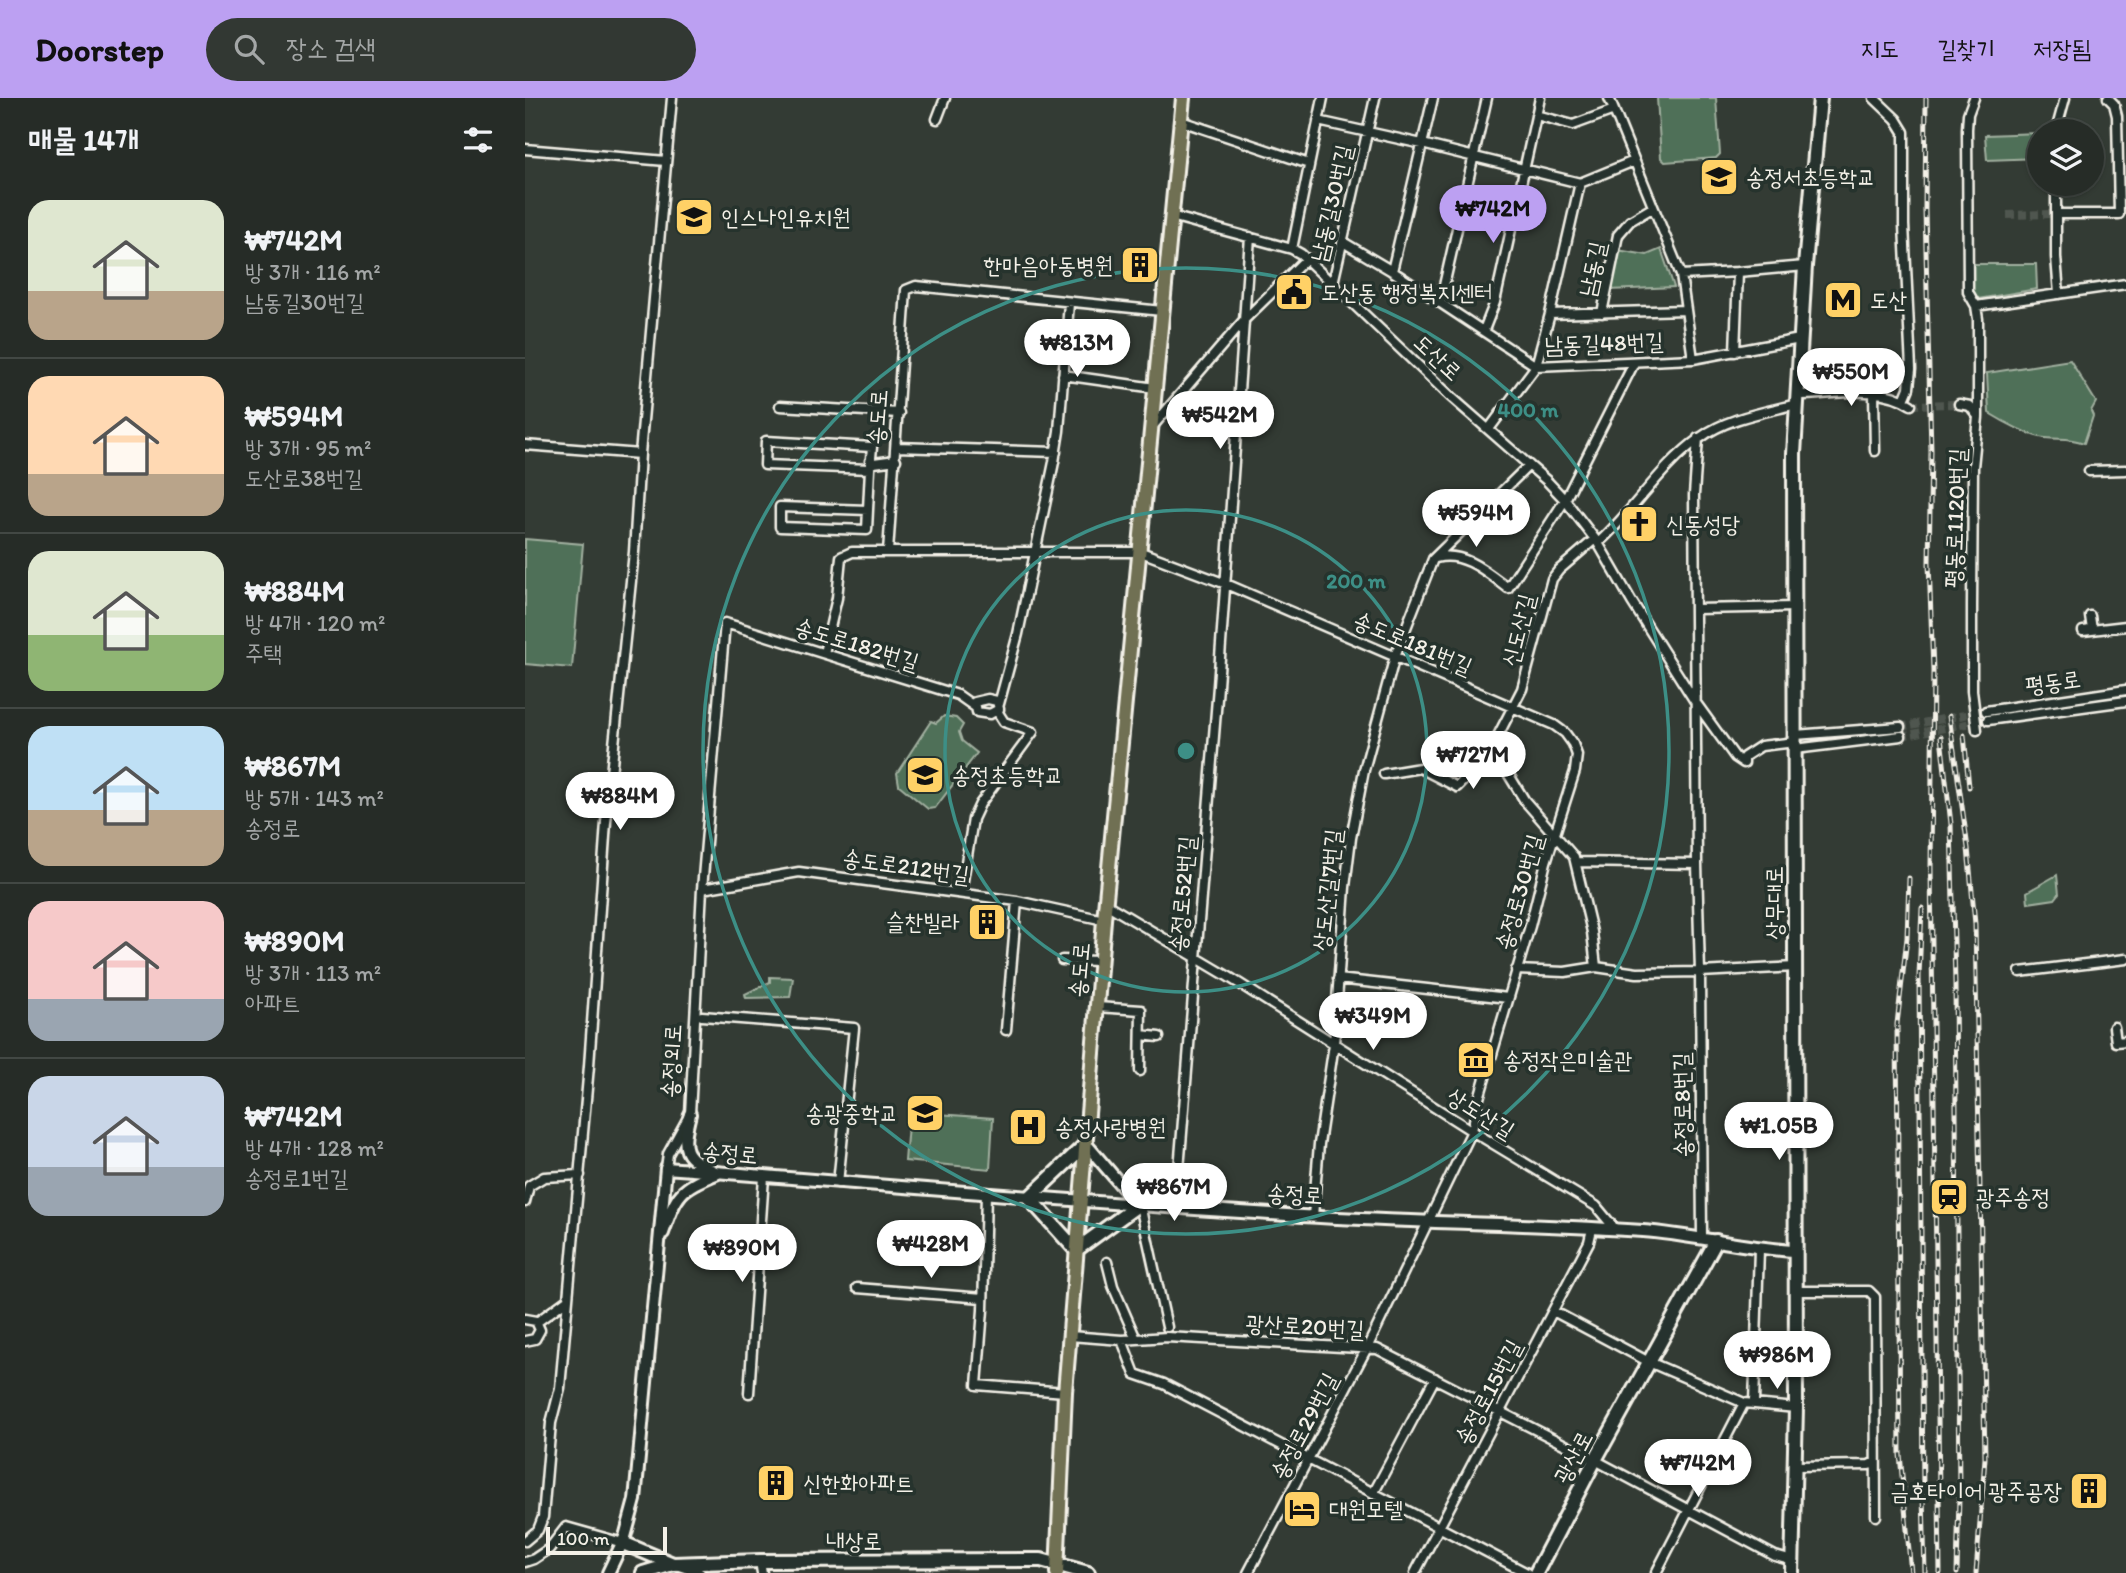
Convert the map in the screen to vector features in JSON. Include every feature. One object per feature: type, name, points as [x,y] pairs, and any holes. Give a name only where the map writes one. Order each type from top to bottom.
[{"type":"main road","name":"송도로","points":[[1058,1568],[1065,1392],[1100,961],[1183,98]]},
{"type":"main road","name":"상무대로","points":[[1792,1567],[1796,1466],[1794,454],[1805,266],[1820,98]]},
{"type":"main road","points":[[1086,1144],[1029,1198],[1076,1250],[1139,1205]]},
{"type":"main road","name":"광산로","points":[[1536,1573],[1716,1241]]},
{"type":"main road","name":"내상로","points":[[623,1543],[673,1564],[761,1567],[1041,1560],[1058,1568],[1088,1573]]},
{"type":"main road","points":[[643,1573],[673,1564]]},
{"type":"street","points":[[525,1541],[538,1530],[543,1517],[547,1449],[560,1388],[600,935],[606,822],[634,552],[671,98]]},
{"type":"street","points":[[937,119],[945,98]]},
{"type":"street","points":[[1292,249],[1323,98]]},
{"type":"street","points":[[1367,131],[1375,98]]},
{"type":"street","points":[[1392,271],[1433,98]]},
{"type":"street","points":[[1440,303],[1487,98]]},
{"type":"street","points":[[1484,330],[1495,302],[1540,98]]},
{"type":"street","points":[[1609,98],[1681,275],[1693,359]]},
{"type":"street","name":"신도산길","points":[[1514,706],[1528,674],[1552,579],[1559,570],[1610,532],[1656,479],[1698,438],[1723,426],[1797,400],[1874,393],[1888,394],[1908,402],[1911,369],[1904,225],[1904,132],[1896,119],[1874,98]]},
{"type":"street","name":"평동로1120번길","points":[[1974,98],[1968,111],[1968,292],[1976,306],[1978,418],[1973,476],[1972,606],[1976,730]]},
{"type":"street","points":[[2059,119],[2065,98]]},
{"type":"street","points":[[2057,214],[2123,214],[2122,130],[2116,109],[2108,98]]},
{"type":"street","points":[[1536,115],[1573,125],[1614,110]]},
{"type":"street","points":[[1181,121],[1309,163]]},
{"type":"street","name":"남동길30번길","points":[[1318,121],[1580,183]]},
{"type":"street","name":"남동길30번길","points":[[1333,284],[1367,131]]},
{"type":"street","points":[[525,149],[666,161]]},
{"type":"street","points":[[1489,429],[1536,366],[1580,183],[1634,161]]},
{"type":"street","points":[[2056,196],[2059,293]]},
{"type":"street","name":"남동길","points":[[1602,313],[1618,235],[1630,221],[1652,208]]},
{"type":"street","name":"도산로","points":[[1171,215],[1292,249],[1306,259],[1450,396],[1565,500],[1596,541],[1696,703],[1735,757],[1744,763],[1744,757],[1761,746],[1795,742]]},
{"type":"street","name":"송정로52번길","points":[[1176,1207],[1226,584],[1250,237]]},
{"type":"street","name":"남동길48번길","points":[[1343,242],[1484,330],[1536,366],[1693,359],[1735,352]]},
{"type":"street","points":[[1151,428],[1244,320],[1306,259]]},
{"type":"street","points":[[1681,275],[1805,266]]},
{"type":"street","points":[[1738,272],[1735,352],[1800,339]]},
{"type":"street","points":[[1976,306],[2126,284]]},
{"type":"street","name":"송도로","points":[[888,552],[907,290],[916,286],[1162,311]]},
{"type":"street","points":[[998,707],[1056,452],[1069,303]]},
{"type":"street","name":"남동길","points":[[1550,314],[1685,310]]},
{"type":"street","points":[[1433,559],[1449,556],[1469,562],[1508,588],[1565,500],[1634,363]]},
{"type":"street","points":[[1063,375],[1155,388]]},
{"type":"street","points":[[1874,393],[1875,451]]},
{"type":"street","points":[[1959,404],[1970,406],[1978,418]]},
{"type":"street","points":[[780,406],[899,413]]},
{"type":"street","points":[[1696,703],[1694,495],[1698,438]]},
{"type":"street","points":[[867,510],[780,507],[780,527],[867,530],[867,510],[870,465],[872,447],[766,441],[765,465],[870,465],[896,460]]},
{"type":"street","points":[[525,445],[640,454]]},
{"type":"street","points":[[896,447],[1056,452]]},
{"type":"street","points":[[1433,559],[1529,465]]},
{"type":"street","points":[[2089,471],[2126,470]]},
{"type":"street","points":[[824,653],[836,606],[841,557],[852,552],[1141,552]]},
{"type":"street","name":"송도로181번길","points":[[1141,552],[1226,584],[1514,706],[1554,725],[1565,733],[1573,744]]},
{"type":"street","name":"상도산길7번길","points":[[1313,1216],[1319,1144],[1334,1044],[1345,887],[1353,822],[1395,656],[1433,559]]},
{"type":"street","points":[[1696,609],[1795,607]]},
{"type":"street","points":[[2091,616],[2088,630],[2126,626]]},
{"type":"street","name":"송도로182번길","points":[[725,623],[958,695],[983,714],[998,707]]},
{"type":"street","name":"송정외로","points":[[608,1573],[623,1543],[635,1500],[668,1154],[690,1114],[702,889],[725,623]]},
{"type":"street","name":"평동로","points":[[1986,710],[2126,690]]},
{"type":"street","points":[[961,893],[973,819],[980,804],[1033,732],[1004,722],[992,699],[975,702],[975,707]]},
{"type":"street","name":"평동로","points":[[1988,720],[2126,701]]},
{"type":"street","name":"송정로8번길","points":[[1696,703],[1702,1238]]},
{"type":"street","points":[[1384,774],[1420,768],[1457,787],[1487,757],[1514,706]]},
{"type":"street","points":[[1795,742],[1901,731],[1795,742]]},
{"type":"street","name":"송정로30번길","points":[[1429,1222],[1472,1131],[1477,1105],[1577,762],[1573,744]]},
{"type":"street","points":[[1487,757],[1504,767],[1524,801],[1568,848],[1576,862],[1593,932],[1596,967],[1637,973],[1795,967]]},
{"type":"street","points":[[1576,862],[1696,864]]},
{"type":"street","name":"송도로212번길","points":[[702,889],[799,872],[1017,901],[1104,920]]},
{"type":"street","points":[[1006,1030],[1017,901]]},
{"type":"street","name":"상도산길","points":[[1105,904],[1196,957],[1596,1206],[1615,1229]]},
{"type":"street","points":[[1062,960],[1100,961]]},
{"type":"street","points":[[2020,972],[2126,960]]},
{"type":"street","name":"송정로30번길","points":[[1516,970],[1565,972],[1596,967]]},
{"type":"street","points":[[1338,979],[1508,998]]},
{"type":"street","points":[[1097,1007],[1141,1010],[1140,1071]]},
{"type":"street","points":[[702,1016],[854,1028],[838,1182]]},
{"type":"street","points":[[2114,1027],[2116,1042],[2126,1041]]},
{"type":"street","points":[[1141,1035],[1159,1037]]},
{"type":"street","points":[[690,1114],[684,1138],[685,1150],[694,1161],[718,1172]]},
{"type":"street","points":[[1086,1144],[1139,1205],[1167,1327]]},
{"type":"street","name":"송정로","points":[[666,1168],[1081,1202],[1429,1222],[1615,1229],[1702,1238],[1759,1249],[1795,1251]]},
{"type":"street","points":[[658,1245],[677,1197],[687,1186],[718,1172]]},
{"type":"street","points":[[525,1202],[529,1186],[544,1177],[580,1175]]},
{"type":"street","points":[[749,1393],[764,1177]]},
{"type":"street","points":[[986,1195],[977,1385],[1065,1392]]},
{"type":"street","name":"송정로29번길","points":[[1248,1573],[1367,1348],[1429,1222]]},
{"type":"street","name":"송정로15번길","points":[[1415,1573],[1590,1242],[1592,1229]]},
{"type":"street","points":[[1656,1573],[1749,1403],[1759,1249]]},
{"type":"street","points":[[1107,1262],[1112,1286],[1136,1339]]},
{"type":"street","points":[[857,1289],[983,1298]]},
{"type":"street","points":[[1795,1291],[1869,1291],[1875,1297],[1876,1516]]},
{"type":"street","points":[[537,1322],[567,1300]]},
{"type":"street","points":[[1553,1311],[1649,1362],[1749,1403],[1796,1408]]},
{"type":"street","points":[[525,1319],[537,1322]]},
{"type":"street","points":[[525,1340],[531,1341],[538,1337],[540,1330],[537,1322]]},
{"type":"street","name":"광산로20번길","points":[[1070,1336],[1122,1340],[1167,1337],[1367,1348],[1388,1353],[1595,1460],[1792,1567]]},
{"type":"street","points":[[1122,1340],[1135,1374],[1164,1384],[1527,1573]]},
{"type":"street","points":[[1373,1494],[1435,1378]]},
{"type":"street","points":[[1796,1466],[1870,1465],[1875,1462]]},
{"type":"street","points":[[525,1562],[549,1549],[566,1527],[623,1543]]},
{"type":"street","points":[[673,1564],[699,1573]]},
{"type":"green space","points":[[1657,98],[1716,98],[1720,154],[1716,158],[1665,162],[1661,158]]},
{"type":"green space","points":[[2027,133],[2027,158],[1987,160],[1985,135]]},
{"type":"green space","points":[[1661,249],[1674,287],[1610,290],[1617,250],[1647,255]]},
{"type":"green space","points":[[1973,264],[2036,264],[2037,289],[1978,299],[1973,294]]},
{"type":"green space","points":[[2070,360],[2096,402],[2091,411],[2093,416],[2084,443],[2032,435],[1989,413],[1987,373]]},
{"type":"green space","points":[[525,539],[583,544],[572,668],[525,664]]},
{"type":"green space","points":[[944,716],[956,718],[963,725],[959,732],[962,741],[977,753],[935,808],[928,809],[899,785],[897,773],[931,721],[936,723]]},
{"type":"green space","points":[[2057,875],[2059,894],[2055,899],[2028,903],[2027,892]]},
{"type":"green space","points":[[770,977],[793,978],[790,997],[746,998],[745,994],[770,982]]},
{"type":"green space","points":[[909,1112],[993,1118],[990,1169],[905,1161]]},
{"type":"tunnel","points":[[2007,215],[2057,214]]},
{"type":"tunnel","points":[[1911,405],[1959,404]]},
{"type":"tunnel","points":[[1900,727],[1986,711]]},
{"type":"tunnel","points":[[1901,736],[1988,720]]},
{"type":"railway","points":[[1926,98],[1925,210],[1931,451],[1929,563],[1933,671],[1931,868],[1940,1573]]},
{"type":"railway","points":[[1949,716],[1968,848],[1975,924],[1985,1458],[1976,1573]]},
{"type":"railway","points":[[1964,735],[1969,787]]},
{"type":"railway","points":[[1941,737],[1951,824],[1955,983],[1959,1497],[1957,1573]]},
{"type":"railway","points":[[1909,878],[1907,938],[1897,1024],[1900,1454],[1911,1573]]},
{"type":"railway","points":[[1922,908],[1919,976],[1925,1573]]},
{"type":"place","name":"송정서초등학교","points":[[1719,177]]},
{"type":"place","name":"인스나인유치원","points":[[694,217]]},
{"type":"place","name":"한마음아동병원","points":[[1140,265]]},
{"type":"place","name":"도산동 행정복지센터","points":[[1294,292]]},
{"type":"place","name":"도산","points":[[1843,300]]},
{"type":"place","name":"신동성당","points":[[1639,524]]},
{"type":"place","name":"송정초등학교","points":[[925,775]]},
{"type":"place","name":"슬찬빌라","points":[[987,922]]},
{"type":"place","name":"송정작은미술관","points":[[1476,1060]]},
{"type":"place","name":"송광중학교","points":[[925,1113]]},
{"type":"place","name":"송정사랑병원","points":[[1028,1127]]},
{"type":"place","name":"광주송정","points":[[1949,1197]]},
{"type":"place","name":"신한화아파트","points":[[776,1483]]},
{"type":"place","name":"금호타이어 광주공장","points":[[2089,1491]]},
{"type":"place","name":"대원모텔","points":[[1302,1509]]}]
